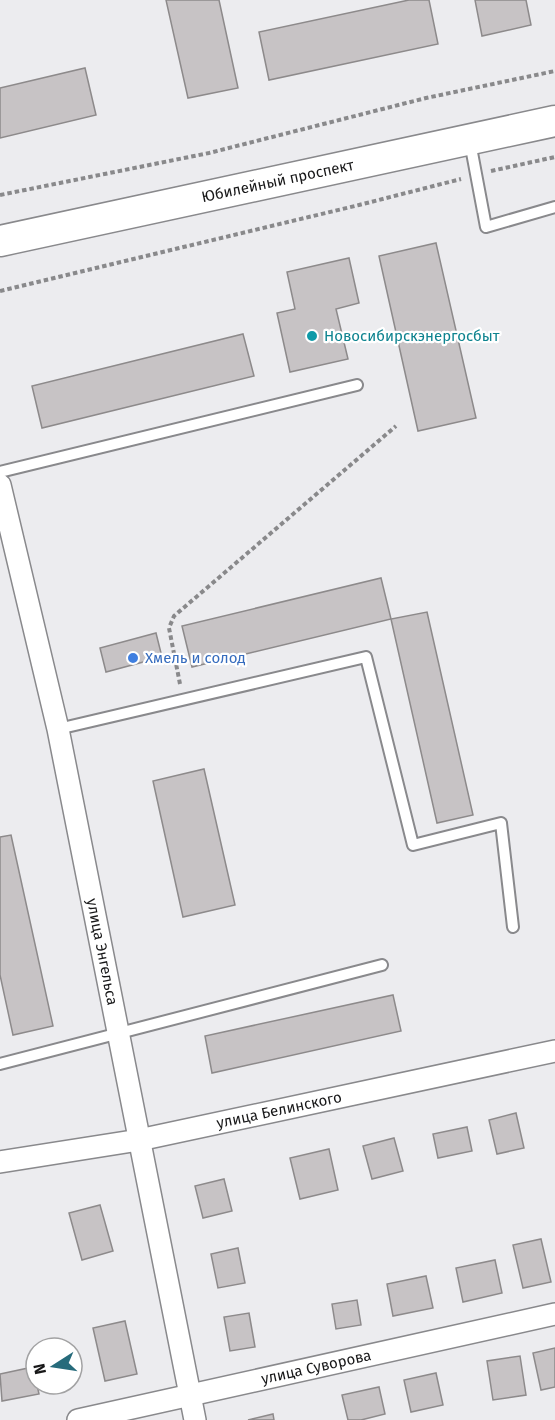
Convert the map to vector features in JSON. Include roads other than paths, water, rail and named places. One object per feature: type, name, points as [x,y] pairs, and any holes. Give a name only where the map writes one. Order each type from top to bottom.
[{"type":"main road","name":"Юбилейный проспект","points":[[0,241],[555,120]]},
{"type":"street","name":"улица Энгельса","points":[[0,485],[58,729],[195,1420]]},
{"type":"street","name":"улица Белинского","points":[[0,1162],[139,1140],[555,1051]]},
{"type":"street","name":"улица Суворова","points":[[78,1420],[555,1314]]},
{"type":"lane","points":[[469,138],[486,227],[555,207]]},
{"type":"lane","points":[[0,472],[357,386]]},
{"type":"lane","points":[[58,729],[366,657],[413,845],[501,823],[513,927]]},
{"type":"lane","points":[[0,1064],[382,965]]},
{"type":"place","name":"Новосибирскэнергосбыт","points":[[312,336]]},
{"type":"place","name":"Хмель и солод","points":[[133,658]]}]
